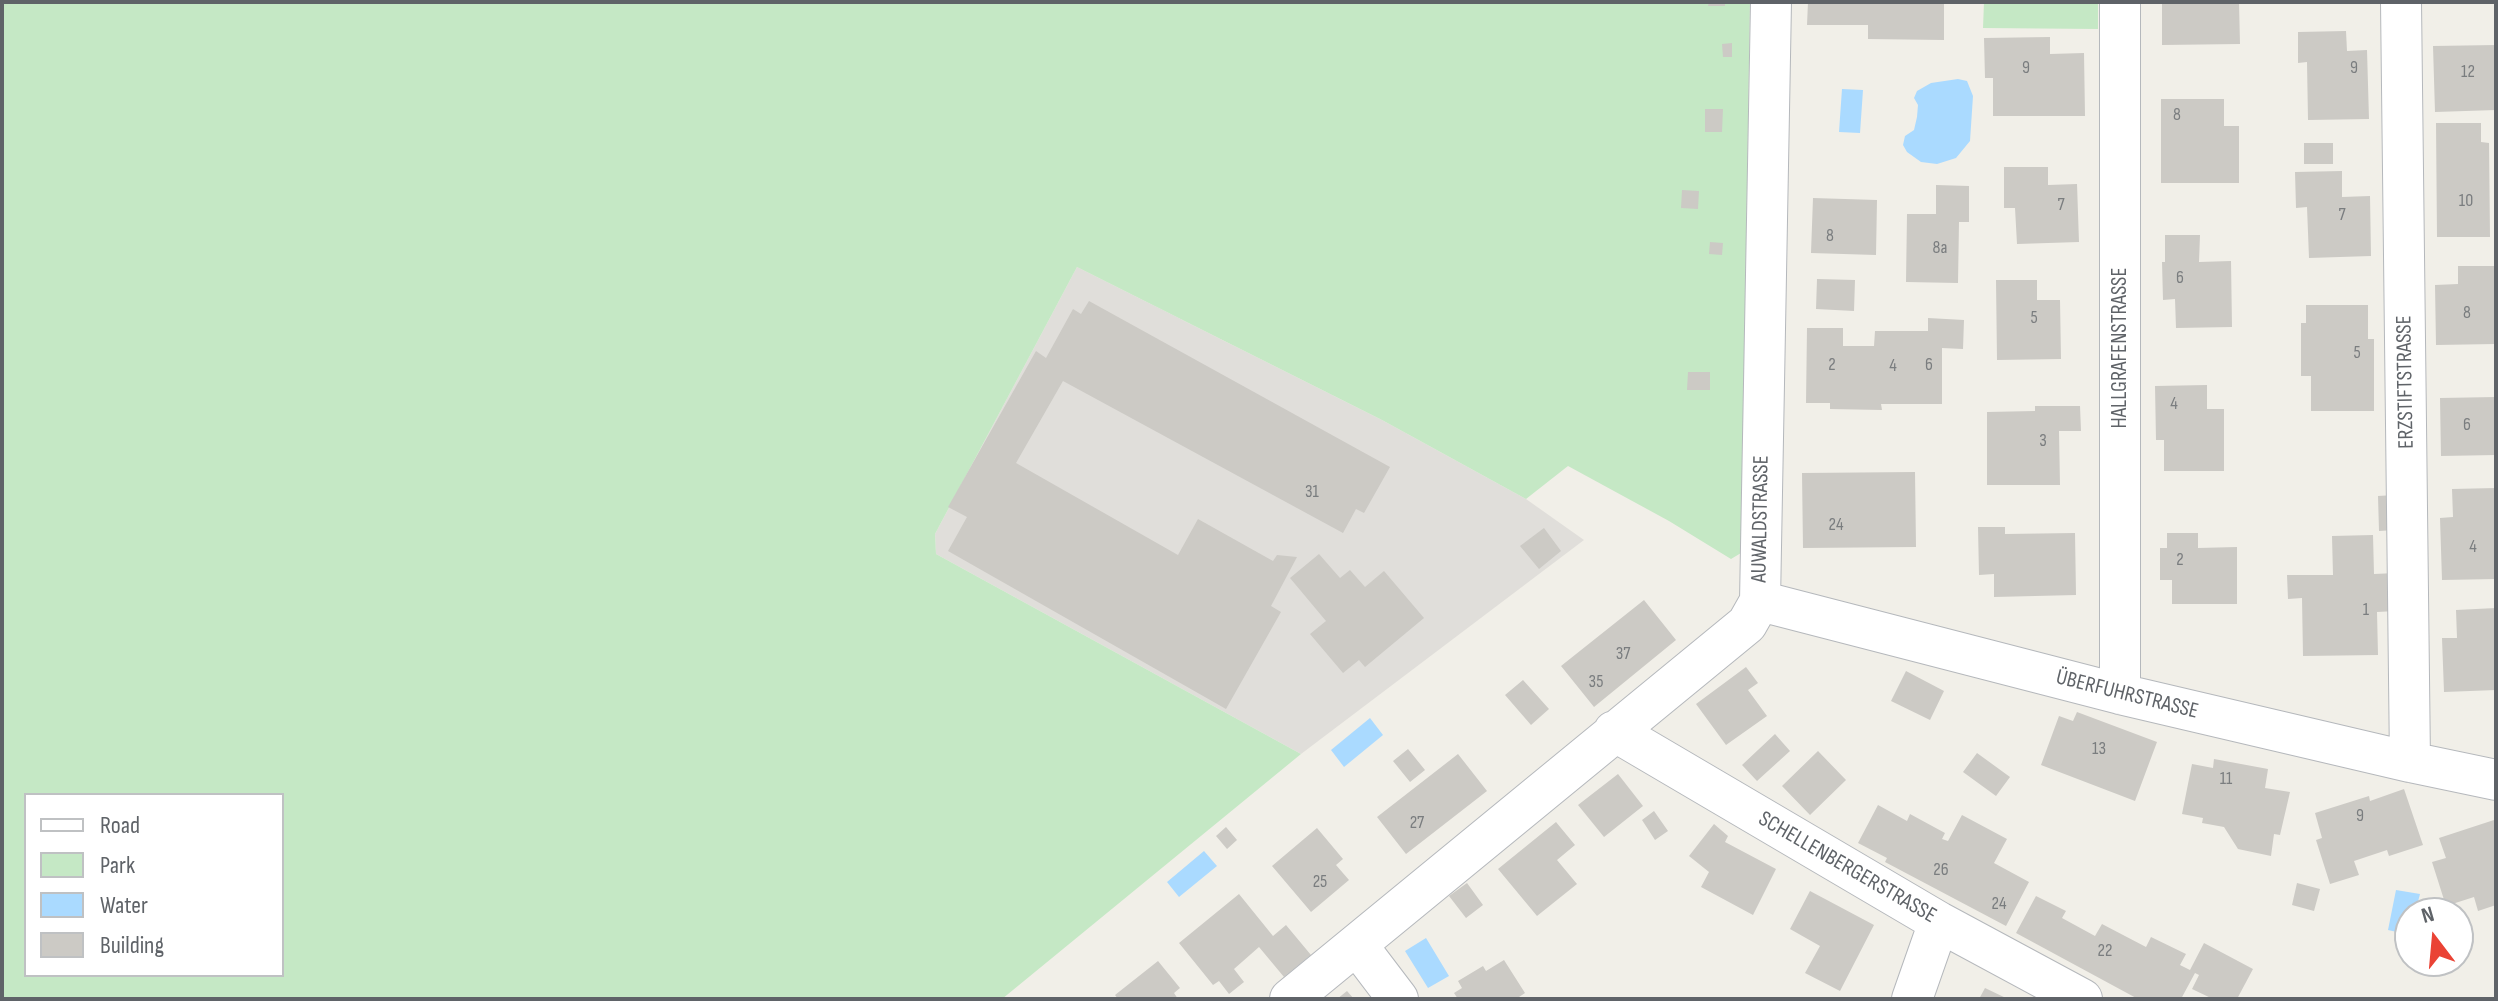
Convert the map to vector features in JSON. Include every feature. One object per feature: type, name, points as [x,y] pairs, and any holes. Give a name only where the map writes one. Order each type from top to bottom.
[{"type":"street","name":"AUWALDSTRASSE","points":[[1290,999],[1747,624],[1760,601],[1771,2]]},
{"type":"street","name":"HALLGRAFENSTRASSE","points":[[2120,2],[2120,694]]},
{"type":"street","name":"ERZSTIFTSTRASSE","points":[[2401,2],[2410,762]]},
{"type":"street","name":"ÜBERFUHRSTRASSE","points":[[1760,601],[2120,694],[2496,780]]},
{"type":"street","name":"SCHELLENBERGERSTRASSE","points":[[1614,731],[1939,922],[2082,999]]},
{"type":"street","points":[[1912,999],[1939,922]]},
{"type":"street","points":[[1357,945],[1398,999]]},
{"type":"shaded area","points":[[1077,267],[1382,420],[1526,499],[1584,540],[1301,754],[936,554],[935,534]]},
{"type":"green space","points":[[2,2],[1750,2],[1741,553],[1731,559],[1568,466],[1526,499],[1382,420],[1077,267],[935,534],[936,554],[1301,754],[1002,999],[2,999]]},
{"type":"green space","points":[[1984,2],[2098,2],[2098,29],[1983,28]]},
{"type":"water","points":[[1958,79],[1967,81],[1973,96],[1970,141],[1956,158],[1937,164],[1921,162],[1903,145],[1905,136],[1914,130],[1918,105],[1914,98],[1917,91],[1931,83]]},
{"type":"water","points":[[1842,89],[1863,90],[1860,133],[1839,132]]},
{"type":"water","points":[[1370,718],[1383,735],[1344,767],[1331,750]]},
{"type":"water","points":[[1204,851],[1217,866],[1179,897],[1167,882]]},
{"type":"water","points":[[2396,890],[2420,894],[2419,897],[2395,897]]},
{"type":"water","points":[[2394,900],[2394,931],[2388,930]]},
{"type":"water","points":[[1426,938],[1449,976],[1428,988],[1405,951]]},
{"type":"building","points":[[1709,2],[1725,2],[1725,6],[1708,6]]},
{"type":"building","points":[[1808,2],[1944,2],[1944,40],[1868,39],[1868,25],[1807,25]]},
{"type":"building","points":[[2162,2],[2239,2],[2240,44],[2162,45]]},
{"type":"building","points":[[2346,31],[2347,51],[2367,50],[2369,119],[2308,120],[2307,62],[2298,63],[2298,32]]},
{"type":"building","points":[[2050,37],[2050,54],[2084,53],[2085,116],[1993,116],[1993,78],[1985,78],[1984,38]]},
{"type":"building","points":[[1732,43],[1732,57],[1723,57],[1722,44]]},
{"type":"building","points":[[2496,45],[2496,110],[2435,112],[2433,46]]},
{"type":"building","points":[[2161,99],[2224,99],[2224,126],[2239,126],[2239,183],[2161,183]]},
{"type":"building","points":[[1705,109],[1723,109],[1722,132],[1705,132]]},
{"type":"building","points":[[2436,123],[2481,123],[2481,142],[2489,143],[2490,237],[2437,237]]},
{"type":"building","points":[[2304,143],[2333,143],[2333,164],[2304,164]]},
{"type":"building","points":[[2004,167],[2048,167],[2048,185],[2077,184],[2079,242],[2017,244],[2015,208],[2004,208]]},
{"type":"building","points":[[2342,171],[2342,197],[2370,196],[2371,256],[2309,258],[2307,207],[2296,208],[2295,172]]},
{"type":"building","points":[[1936,185],[1969,186],[1969,222],[1959,222],[1958,283],[1906,282],[1907,214],[1936,214]]},
{"type":"building","points":[[1682,190],[1699,191],[1698,209],[1681,208]]},
{"type":"building","points":[[1813,198],[1877,200],[1876,255],[1811,253]]},
{"type":"building","points":[[2165,235],[2200,235],[2199,262],[2231,261],[2232,327],[2176,328],[2175,299],[2163,300]]},
{"type":"building","points":[[1710,242],[1723,243],[1722,255],[1709,254]]},
{"type":"building","points":[[2458,266],[2496,266],[2495,344],[2436,345],[2435,285],[2458,284]]},
{"type":"building","points":[[1817,279],[1855,280],[1854,311],[1816,309]]},
{"type":"building","points":[[1996,280],[2037,280],[2037,300],[2060,300],[2061,359],[1997,360]]},
{"type":"building","points":[[1089,301],[1390,467],[1364,513],[1356,509],[1343,533],[1063,381],[1016,463],[1178,555],[1198,519],[1273,561],[1277,555],[1297,557],[1271,606],[1281,612],[1226,709],[948,551],[967,517],[948,507],[1036,351],[1046,358],[1073,309],[1081,314]]},
{"type":"building","points":[[2306,305],[2368,305],[2368,339],[2374,339],[2374,411],[2311,411],[2311,376],[2301,376],[2301,323],[2306,323]]},
{"type":"building","points":[[1928,318],[1964,320],[1963,349],[1942,348],[1942,404],[1881,404],[1882,410],[1830,409],[1830,403],[1806,403],[1807,328],[1843,328],[1843,346],[1874,346],[1875,331],[1928,331]]},
{"type":"building","points":[[1688,372],[1710,372],[1710,390],[1687,390]]},
{"type":"building","points":[[2207,385],[2207,409],[2224,409],[2224,471],[2164,471],[2164,440],[2156,440],[2155,386]]},
{"type":"building","points":[[2496,397],[2496,455],[2441,456],[2440,398]]},
{"type":"building","points":[[2035,406],[2080,406],[2081,431],[2059,431],[2060,485],[1987,485],[1987,412],[2035,411]]},
{"type":"building","points":[[1915,472],[1916,547],[1803,548],[1802,473]]},
{"type":"building","points":[[2496,488],[2496,579],[2442,580],[2440,518],[2453,517],[2452,489]]},
{"type":"building","points":[[2394,495],[2395,530],[2379,531],[2378,496]]},
{"type":"building","points":[[1978,527],[2005,527],[2005,534],[2075,533],[2076,595],[1994,597],[1994,574],[1979,575]]},
{"type":"building","points":[[1544,528],[1561,551],[1539,569],[1520,546]]},
{"type":"building","points":[[2167,533],[2198,533],[2198,548],[2237,547],[2237,604],[2172,604],[2172,580],[2160,580],[2160,548],[2167,548]]},
{"type":"building","points":[[2373,535],[2374,574],[2396,573],[2396,611],[2377,612],[2378,655],[2303,656],[2302,598],[2288,599],[2287,575],[2333,575],[2332,536]]},
{"type":"building","points":[[1319,554],[1340,578],[1350,570],[1365,587],[1384,571],[1424,618],[1365,667],[1359,660],[1343,673],[1310,634],[1326,621],[1290,578]]},
{"type":"building","points":[[1644,600],[1676,640],[1594,707],[1561,666]]},
{"type":"building","points":[[2496,608],[2496,690],[2444,692],[2442,638],[2457,638],[2456,610]]},
{"type":"building","points":[[1746,667],[1758,683],[1748,690],[1767,716],[1726,745],[1696,704]]},
{"type":"building","points":[[1906,671],[1944,691],[1930,720],[1891,701]]},
{"type":"building","points":[[1523,680],[1549,709],[1531,725],[1505,695]]},
{"type":"building","points":[[2077,712],[2157,742],[2135,801],[2041,765],[2059,716],[2073,721]]},
{"type":"building","points":[[1775,734],[1790,751],[1757,781],[1742,765]]},
{"type":"building","points":[[1408,749],[1425,770],[1410,782],[1393,761]]},
{"type":"building","points":[[1818,751],[1846,780],[1810,815],[1782,786]]},
{"type":"building","points":[[1977,753],[2010,777],[1996,796],[1963,772]]},
{"type":"building","points":[[1458,754],[1487,791],[1406,854],[1377,817]]},
{"type":"building","points":[[2214,759],[2268,769],[2265,788],[2290,792],[2280,835],[2274,834],[2271,856],[2238,849],[2224,827],[2202,823],[2203,818],[2182,814],[2192,764],[2213,768]]},
{"type":"building","points":[[1618,774],[1643,806],[1604,837],[1578,805]]},
{"type":"building","points":[[2404,789],[2423,845],[2389,856],[2387,850],[2354,861],[2359,875],[2330,884],[2316,840],[2322,838],[2315,813],[2369,796],[2370,801]]},
{"type":"building","points":[[1878,805],[1907,821],[1910,814],[1945,833],[1942,839],[1948,841],[1962,815],[2007,839],[1994,863],[2029,882],[2006,926],[1885,862],[1887,858],[1858,843]]},
{"type":"building","points":[[1654,811],[1668,831],[1655,840],[1642,820]]},
{"type":"building","points":[[2494,820],[2496,905],[2478,911],[2474,897],[2443,897],[2432,862],[2446,858],[2439,838]]},
{"type":"building","points":[[1556,822],[1575,845],[1557,860],[1577,884],[1537,916],[1498,869]]},
{"type":"building","points":[[1714,824],[1728,836],[1725,842],[1776,869],[1753,915],[1701,887],[1709,872],[1689,856]]},
{"type":"building","points":[[1226,827],[1237,840],[1227,849],[1216,836]]},
{"type":"building","points":[[1317,828],[1343,859],[1336,865],[1349,880],[1311,912],[1272,866]]},
{"type":"building","points":[[1467,883],[1483,905],[1466,918],[1449,896]]},
{"type":"building","points":[[2297,883],[2320,889],[2314,911],[2292,905]]},
{"type":"building","points":[[1810,891],[1874,925],[1840,991],[1805,973],[1820,946],[1790,929]]},
{"type":"building","points":[[1239,894],[1273,936],[1286,925],[1311,955],[1284,977],[1259,947],[1234,969],[1244,982],[1229,994],[1219,981],[1213,985],[1179,943]]},
{"type":"building","points":[[2036,896],[2066,911],[2062,918],[2095,936],[2102,924],[2146,947],[2151,937],[2186,954],[2180,965],[2190,970],[2204,943],[2253,969],[2237,999],[2213,999],[2192,989],[2199,975],[2195,973],[2181,999],[2138,999],[2016,933]]},
{"type":"building","points":[[1504,960],[1525,993],[1516,999],[1458,999],[1454,993],[1462,988],[1458,981],[1483,966],[1486,971]]},
{"type":"building","points":[[1158,961],[1180,988],[1174,993],[1178,999],[1118,999],[1115,995]]},
{"type":"building","points":[[1985,988],[2008,999],[1979,999]]},
{"type":"building","points":[[1347,991],[1354,999],[1337,999]]}]
